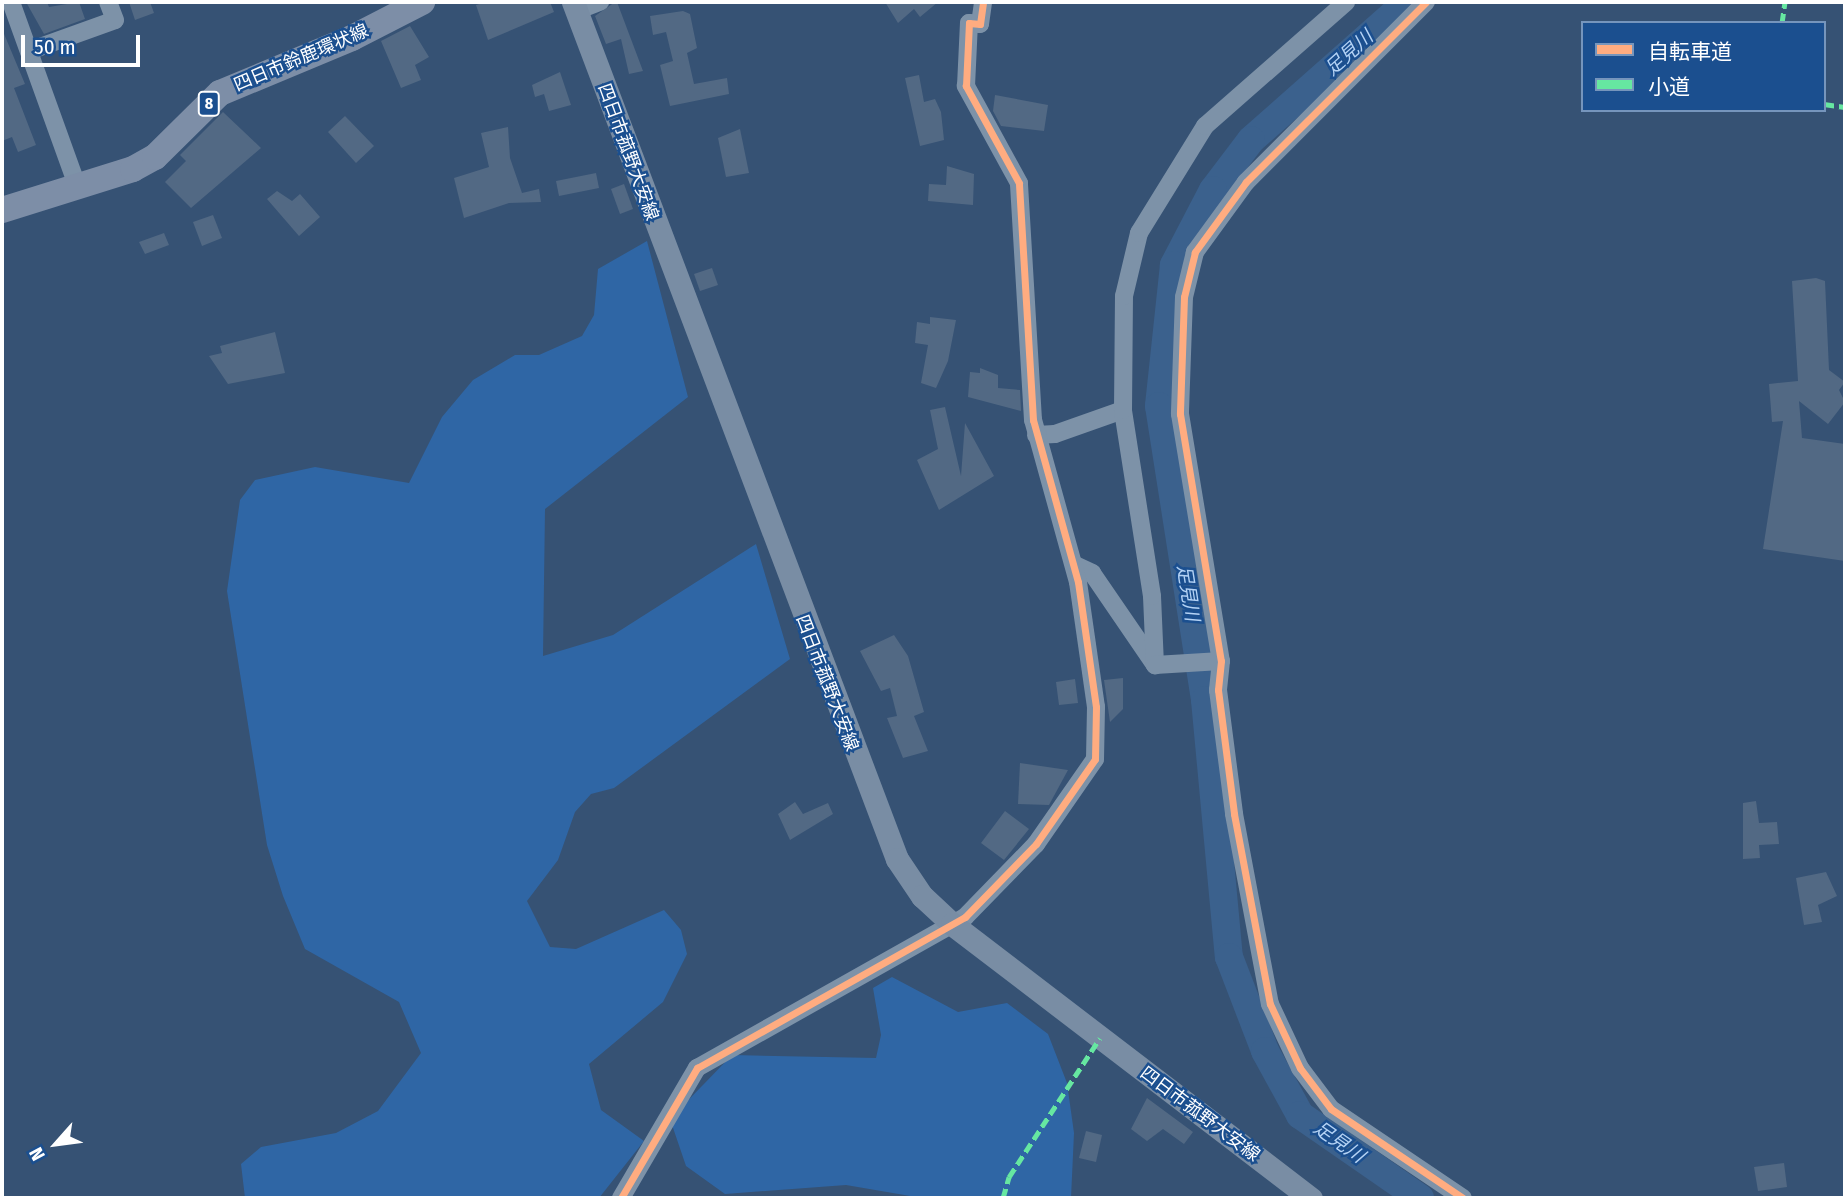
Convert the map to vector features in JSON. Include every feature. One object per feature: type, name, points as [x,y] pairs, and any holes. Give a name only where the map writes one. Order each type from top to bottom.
[{"type":"main road","name":"四日市鈴鹿環状線","points":[[2,210],[78,188],[155,157],[220,93],[352,38],[422,2]]},
{"type":"main road","name":"四日市菰野大安線","points":[[575,7],[877,818],[922,896],[952,924],[1311,1198]]},
{"type":"street","points":[[11,2],[78,188]]},
{"type":"street","points":[[29,51],[115,20],[108,2]]},
{"type":"street","points":[[575,7],[600,2]]},
{"type":"street","points":[[621,1198],[697,1068],[952,924],[1005,879],[1095,760],[1094,689],[1075,565],[1036,435],[1024,326],[1019,183],[966,86],[969,23],[979,24],[983,2]]},
{"type":"street","points":[[1155,665],[1152,596],[1123,410],[1124,296],[1149,211],[1205,126],[1346,2]]},
{"type":"street","points":[[1426,2],[1247,182],[1195,252],[1184,297],[1180,414],[1221,661],[1218,690],[1234,814],[1270,1004],[1300,1068],[1331,1109],[1463,1198]]},
{"type":"street","points":[[1036,435],[1055,434],[1123,410]]},
{"type":"street","points":[[1075,565],[1092,573],[1155,665]]},
{"type":"street","points":[[1155,665],[1221,661]]},
{"type":"shaded area","points":[[647,241],[688,397],[545,509],[543,656],[613,635],[756,544],[790,659],[614,788],[591,794],[575,812],[558,860],[527,901],[550,947],[576,949],[664,910],[681,930],[687,954],[663,1002],[589,1064],[601,1110],[644,1141],[599,1198],[245,1198],[241,1164],[261,1147],[336,1133],[378,1111],[421,1053],[399,1002],[305,949],[283,896],[267,845],[227,591],[240,500],[255,480],[315,467],[409,483],[442,417],[473,380],[515,355],[539,355],[582,336],[594,315],[598,269]]},
{"type":"shaded area","points":[[892,977],[958,1012],[1007,1003],[1048,1034],[1067,1083],[1074,1133],[1071,1198],[922,1198],[846,1185],[725,1194],[686,1166],[670,1119],[732,1055],[876,1058],[881,1035],[873,988]]},
{"type":"building","points":[[26,2],[47,2],[49,7],[79,2],[85,19],[44,34]]},
{"type":"building","points":[[129,2],[150,2],[154,13],[135,20]]},
{"type":"building","points":[[486,2],[550,2],[554,12],[488,40],[476,5]]},
{"type":"building","points":[[615,2],[643,71],[629,74],[621,39],[606,44],[595,16]]},
{"type":"building","points":[[885,2],[938,2],[920,17],[914,9],[898,23]]},
{"type":"building","points":[[683,11],[690,14],[697,48],[687,53],[694,84],[727,78],[729,94],[670,106],[660,65],[673,61],[666,32],[653,35],[650,16]]},
{"type":"building","points":[[410,26],[429,57],[415,65],[421,80],[401,88],[381,41]]},
{"type":"building","points":[[2,29],[25,84],[14,88],[36,145],[18,152],[12,137],[2,141]]},
{"type":"building","points":[[560,72],[571,105],[549,111],[544,94],[535,97],[532,85]]},
{"type":"building","points":[[919,75],[924,102],[935,99],[941,112],[944,140],[920,146],[905,78]]},
{"type":"building","points":[[995,95],[1048,105],[1044,131],[1001,126],[993,111]]},
{"type":"building","points":[[223,112],[261,148],[191,208],[165,182],[186,161],[180,155]]},
{"type":"building","points":[[345,116],[374,146],[356,163],[328,132]]},
{"type":"building","points":[[508,127],[510,158],[522,193],[539,189],[541,202],[509,203],[464,218],[454,178],[489,167],[481,133]]},
{"type":"building","points":[[740,129],[749,173],[726,177],[718,138]]},
{"type":"building","points":[[947,166],[974,174],[973,205],[928,201],[929,184],[946,185]]},
{"type":"building","points":[[596,173],[599,188],[559,196],[556,181]]},
{"type":"building","points":[[624,184],[633,209],[620,214],[611,189]]},
{"type":"building","points":[[277,191],[292,201],[300,194],[320,217],[299,236],[267,199]]},
{"type":"building","points":[[213,215],[222,238],[202,246],[193,222]]},
{"type":"building","points":[[164,233],[169,245],[145,254],[139,242]]},
{"type":"building","points":[[712,268],[718,285],[700,291],[694,274]]},
{"type":"building","points":[[1816,278],[1825,281],[1829,370],[1845,382],[1839,390],[1845,402],[1828,424],[1799,401],[1802,438],[1845,444],[1845,561],[1763,549],[1783,421],[1772,422],[1769,384],[1798,381],[1792,281]]},
{"type":"building","points":[[930,317],[956,320],[948,361],[936,388],[921,383],[928,345],[915,343],[917,322],[930,324]]},
{"type":"building","points":[[275,332],[285,373],[228,384],[209,356],[222,353],[220,346]]},
{"type":"building","points":[[980,368],[998,375],[998,388],[1020,390],[1021,411],[968,397],[970,372],[980,373]]},
{"type":"building","points":[[945,407],[961,476],[965,423],[994,476],[939,510],[917,460],[938,449],[930,410]]},
{"type":"building","points":[[894,635],[908,656],[924,712],[914,716],[928,751],[903,758],[887,718],[897,716],[890,688],[881,691],[860,651]]},
{"type":"building","points":[[1123,678],[1123,709],[1110,722],[1104,680]]},
{"type":"building","points":[[1075,679],[1078,703],[1059,705],[1056,682]]},
{"type":"building","points":[[1020,763],[1068,770],[1049,805],[1018,804]]},
{"type":"building","points":[[1756,801],[1759,823],[1777,822],[1779,844],[1759,845],[1760,858],[1743,859],[1743,803]]},
{"type":"building","points":[[795,802],[803,814],[828,803],[833,814],[790,840],[778,814]]},
{"type":"building","points":[[1005,811],[1029,829],[1004,860],[981,843]]},
{"type":"building","points":[[1826,872],[1837,896],[1818,905],[1822,922],[1804,925],[1796,878]]},
{"type":"building","points":[[1147,1098],[1193,1132],[1184,1144],[1163,1129],[1147,1141],[1131,1129]]},
{"type":"building","points":[[1086,1131],[1102,1135],[1096,1162],[1079,1158]]},
{"type":"building","points":[[1784,1163],[1787,1187],[1758,1191],[1754,1167]]},
{"type":"waterway","name":"足見川","points":[[1407,2],[1251,140],[1213,190],[1174,265],[1159,406],[1205,700],[1229,957],[1265,1051],[1300,1115],[1420,1198]]},
{"type":"marked path","points":[[1782,21],[1785,2]]},
{"type":"marked path","points":[[1826,104],[1845,107]]},
{"type":"marked path","points":[[1003,1198],[1009,1177],[1100,1038]]},
{"type":"cycle path","points":[[621,1198],[697,1068],[965,917],[1036,844],[1095,759],[1096,707],[1078,582],[1033,420],[1019,183],[966,86],[969,23],[980,24],[983,2]]},
{"type":"cycle path","points":[[1426,2],[1246,182],[1195,252],[1184,297],[1180,414],[1221,661],[1218,690],[1234,814],[1270,1004],[1300,1068],[1331,1109],[1463,1198]]}]
